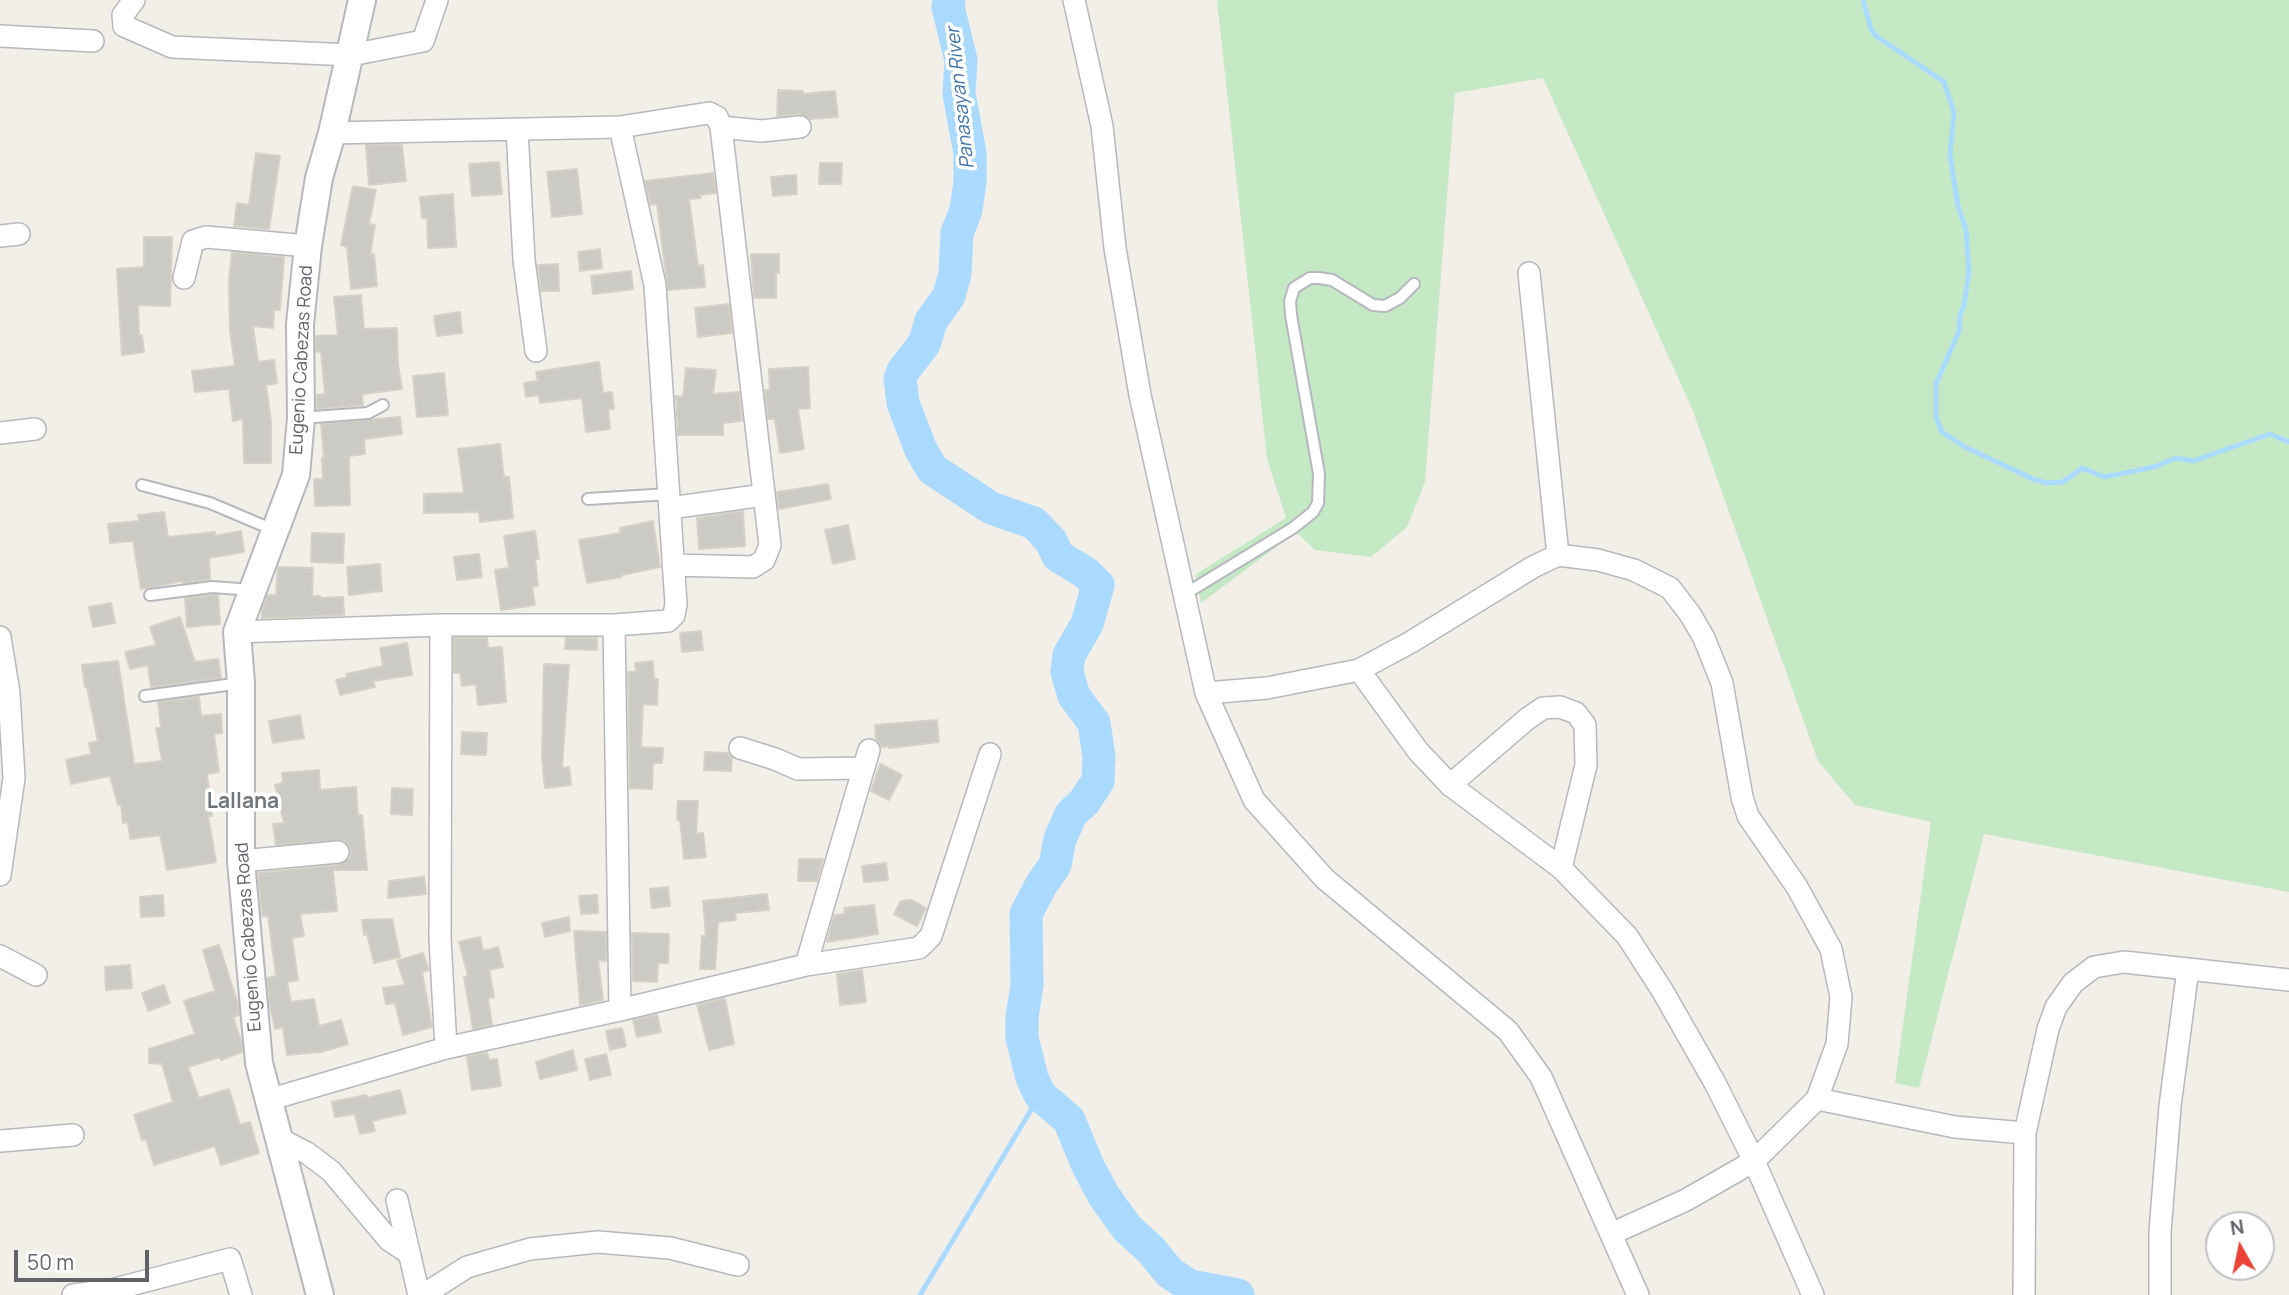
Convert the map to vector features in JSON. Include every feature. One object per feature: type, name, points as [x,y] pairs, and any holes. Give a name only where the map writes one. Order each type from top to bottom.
[{"type":"street","points":[[134,0],[123,15],[124,26],[172,47],[351,55],[424,41],[437,0]]},
{"type":"street","name":"Eugenio Cabezas Road","points":[[320,1295],[259,1063],[240,861],[241,683],[237,632],[296,475],[301,418],[300,324],[308,246],[319,178],[351,55],[362,0]]},
{"type":"street","points":[[1074,0],[1102,126],[1115,248],[1140,395],[1206,693],[1254,800],[1325,879],[1507,1031],[1541,1077],[1638,1295]]},
{"type":"street","points":[[0,36],[93,41]]},
{"type":"street","points":[[332,133],[620,127],[709,113],[717,117],[721,127],[770,545],[768,553],[753,567],[674,565]]},
{"type":"street","points":[[237,632],[441,625],[614,625],[668,621],[674,615],[674,565],[655,285],[620,127]]},
{"type":"street","points":[[721,127],[761,131],[800,127]]},
{"type":"street","points":[[517,129],[524,260],[536,351]]},
{"type":"street","points":[[184,278],[193,241],[206,237],[308,246]]},
{"type":"street","points":[[1529,273],[1558,555]]},
{"type":"street","points":[[0,433],[35,429]]},
{"type":"street","points":[[670,501],[764,495]]},
{"type":"street","points":[[1206,693],[1267,688],[1360,670],[1533,567],[1558,555],[1598,560],[1634,570],[1670,588],[1690,614],[1704,638],[1722,683],[1748,817],[1812,910],[1831,949],[1841,997],[1837,1044],[1816,1099],[1755,1161],[1686,1200],[1611,1234]]},
{"type":"street","points":[[441,625],[439,939],[446,1048]]},
{"type":"street","points":[[614,625],[620,1010]]},
{"type":"street","points":[[0,637],[9,693],[14,778],[0,874]]},
{"type":"street","points":[[1360,670],[1418,751],[1450,785],[1561,868],[1626,936],[1662,990],[1715,1083],[1755,1161],[1813,1295]]},
{"type":"street","points":[[1450,785],[1527,719],[1544,708],[1560,707],[1576,713],[1585,725],[1586,765],[1561,868]]},
{"type":"street","points":[[740,748],[798,769],[866,759],[806,965]]},
{"type":"street","points":[[268,1100],[446,1048],[806,965],[919,948],[931,936],[990,754]]},
{"type":"street","points":[[240,861],[338,852]]},
{"type":"street","points":[[0,956],[36,975]]},
{"type":"street","points":[[2024,1295],[2025,1133],[2048,1029],[2056,1007],[2073,983],[2094,967],[2124,961],[2289,980]]},
{"type":"street","points":[[2160,1295],[2160,1232],[2170,1106],[2188,969]]},
{"type":"street","points":[[1816,1099],[1955,1127],[2025,1133]]},
{"type":"street","points":[[0,1142],[74,1135]]},
{"type":"street","points":[[278,1138],[307,1153],[331,1171],[389,1240],[407,1252]]},
{"type":"street","points":[[397,1200],[407,1252],[421,1295],[467,1267],[530,1250],[598,1242],[670,1248],[738,1265]]},
{"type":"street","points":[[73,1295],[111,1290],[230,1259],[241,1295]]},
{"type":"lane","points":[[1185,594],[1293,528],[1313,512],[1318,503],[1319,474],[1291,316],[1290,301],[1294,288],[1310,278],[1332,280],[1373,305],[1385,306],[1400,298],[1413,284]]},
{"type":"lane","points":[[301,418],[368,412],[383,405]]},
{"type":"lane","points":[[142,485],[210,503],[275,531]]},
{"type":"lane","points":[[588,499],[670,501]]},
{"type":"lane","points":[[150,594],[212,586],[253,590]]},
{"type":"lane","points":[[145,696],[241,683]]},
{"type":"green space","points":[[1217,0],[2289,0],[2289,892],[1984,834],[1919,1088],[1895,1083],[1931,822],[1855,805],[1818,761],[1693,411],[1543,78],[1455,93],[1425,482],[1407,527],[1371,557],[1315,550],[1296,532],[1201,603],[1196,574],[1286,518],[1267,458]]},
{"type":"building","points":[[778,90],[803,91],[803,94],[835,91],[838,117],[810,119],[799,114],[777,116]]},
{"type":"building","points":[[366,145],[402,145],[406,181],[369,185]]},
{"type":"building","points":[[256,153],[280,156],[269,229],[234,226],[237,203],[249,205]]},
{"type":"building","points":[[499,162],[502,194],[472,196],[469,164]]},
{"type":"building","points":[[820,163],[842,163],[841,184],[819,184]]},
{"type":"building","points":[[577,169],[582,214],[552,217],[547,172]]},
{"type":"building","points":[[713,173],[716,193],[689,199],[698,266],[703,265],[705,287],[668,290],[657,204],[651,205],[645,181]]},
{"type":"building","points":[[796,175],[797,194],[773,196],[771,177]]},
{"type":"building","points":[[353,186],[376,190],[369,224],[375,225],[370,255],[374,254],[377,286],[351,289],[347,247],[341,245]]},
{"type":"building","points":[[453,194],[456,247],[428,248],[427,218],[422,218],[420,197]]},
{"type":"building","points":[[144,237],[172,237],[170,306],[138,305],[139,335],[142,335],[144,352],[122,355],[117,269],[144,267]]},
{"type":"building","points":[[600,249],[602,268],[580,271],[578,252]]},
{"type":"building","points":[[232,252],[284,257],[280,310],[274,310],[273,328],[253,326],[258,362],[274,360],[277,383],[266,385],[271,421],[271,463],[244,463],[243,419],[233,421],[229,389],[195,392],[192,371],[235,366],[230,330],[229,281]]},
{"type":"building","points":[[751,254],[779,254],[776,298],[754,298]]},
{"type":"building","points":[[558,264],[559,291],[541,291],[538,265]]},
{"type":"building","points":[[631,271],[633,289],[593,294],[591,276]]},
{"type":"building","points":[[361,295],[364,329],[397,328],[402,389],[362,394],[363,405],[317,409],[317,395],[325,394],[321,351],[316,352],[316,336],[338,335],[334,297]]},
{"type":"building","points":[[729,304],[732,333],[698,337],[695,308]]},
{"type":"building","points":[[460,312],[462,333],[437,336],[434,316]]},
{"type":"building","points":[[599,362],[603,393],[612,392],[614,409],[608,409],[610,429],[586,432],[582,398],[540,403],[539,395],[526,397],[524,383],[538,381],[536,372]]},
{"type":"building","points":[[808,367],[810,408],[798,409],[804,449],[780,453],[775,419],[768,419],[765,390],[770,390],[769,369]]},
{"type":"building","points":[[686,368],[716,370],[713,394],[739,392],[742,421],[723,423],[723,435],[678,435],[676,396],[683,397]]},
{"type":"building","points":[[444,373],[448,415],[417,417],[413,376]]},
{"type":"building","points":[[400,417],[402,434],[364,439],[365,454],[349,456],[350,505],[315,506],[314,479],[323,479],[321,424]]},
{"type":"building","points":[[500,444],[504,477],[509,477],[513,518],[480,522],[479,512],[424,513],[424,494],[464,493],[458,449]]},
{"type":"building","points":[[828,484],[831,499],[779,509],[777,492]]},
{"type":"building","points":[[743,511],[745,546],[699,549],[697,518]]},
{"type":"building","points":[[164,512],[168,537],[215,532],[215,536],[241,531],[244,552],[209,558],[210,579],[141,589],[133,541],[110,543],[108,524],[139,521],[138,515]]},
{"type":"building","points":[[653,521],[660,567],[587,583],[579,540],[621,533],[620,528]]},
{"type":"building","points":[[848,525],[855,559],[833,564],[825,530]]},
{"type":"building","points":[[535,531],[539,559],[535,559],[538,586],[532,586],[535,605],[501,610],[495,570],[509,568],[504,536]]},
{"type":"building","points":[[312,533],[344,534],[343,563],[311,562]]},
{"type":"building","points":[[479,554],[482,577],[457,580],[454,557]]},
{"type":"building","points":[[380,564],[382,591],[349,595],[347,567]]},
{"type":"building","points":[[278,567],[313,568],[312,596],[343,597],[344,615],[262,618],[268,595],[276,595]]},
{"type":"building","points":[[218,595],[220,624],[187,627],[185,598]]},
{"type":"building","points":[[111,603],[115,623],[93,627],[89,607]]},
{"type":"building","points":[[180,617],[195,662],[218,659],[221,678],[151,687],[148,665],[130,669],[125,652],[156,645],[150,627]]},
{"type":"building","points":[[701,631],[703,650],[682,652],[680,633]]},
{"type":"building","points":[[454,638],[487,638],[488,648],[502,647],[506,702],[478,705],[476,684],[462,686],[460,673],[454,673]]},
{"type":"building","points":[[566,638],[597,638],[597,650],[565,649]]},
{"type":"building","points":[[407,643],[412,675],[373,681],[375,687],[340,695],[336,680],[347,677],[346,674],[383,666],[380,648]]},
{"type":"building","points":[[118,661],[134,764],[162,761],[156,728],[161,728],[158,702],[199,697],[201,716],[221,714],[222,733],[214,734],[219,772],[207,774],[212,816],[208,816],[216,862],[167,870],[160,835],[130,839],[128,822],[123,823],[121,805],[118,805],[110,776],[71,784],[66,760],[91,754],[89,743],[98,741],[82,665]]},
{"type":"building","points":[[653,661],[654,679],[658,679],[657,705],[643,704],[641,747],[663,748],[662,763],[653,763],[652,789],[630,788],[628,672],[636,672],[635,663]]},
{"type":"building","points":[[544,664],[569,665],[562,768],[569,767],[571,785],[545,788],[542,758]]},
{"type":"building","points":[[300,715],[304,738],[273,743],[269,721]]},
{"type":"building","points":[[937,720],[939,742],[889,748],[882,747],[876,739],[875,725]]},
{"type":"building","points":[[462,732],[487,733],[486,755],[461,754]]},
{"type":"building","points":[[705,752],[728,753],[732,758],[731,771],[704,770]]},
{"type":"building","points":[[880,764],[902,775],[889,800],[871,791]]},
{"type":"building","points":[[319,770],[320,790],[356,787],[358,815],[362,815],[367,870],[333,870],[337,911],[300,914],[304,936],[292,938],[298,980],[287,982],[291,1002],[314,999],[319,1026],[341,1020],[348,1044],[321,1052],[287,1055],[283,1027],[275,1029],[269,1002],[267,978],[276,976],[268,916],[262,916],[258,873],[339,865],[350,858],[349,845],[343,840],[276,845],[273,824],[284,823],[275,785],[283,783],[282,773]]},
{"type":"building","points":[[392,788],[413,789],[412,815],[391,814]]},
{"type":"building","points":[[678,801],[698,801],[696,834],[703,833],[706,857],[684,859],[680,820],[677,820]]},
{"type":"building","points":[[799,859],[823,859],[817,881],[798,881]]},
{"type":"building","points":[[886,863],[888,880],[864,882],[862,866]]},
{"type":"building","points":[[424,877],[426,894],[388,898],[389,881]]},
{"type":"building","points":[[668,887],[670,906],[652,908],[650,889]]},
{"type":"building","points":[[767,894],[769,910],[735,913],[736,920],[718,922],[715,969],[700,969],[702,936],[706,936],[703,901]]},
{"type":"building","points":[[163,895],[164,916],[141,917],[140,897]]},
{"type":"building","points":[[597,895],[598,913],[581,914],[579,896]]},
{"type":"building","points":[[912,900],[926,908],[917,926],[894,914],[901,901]]},
{"type":"building","points":[[874,905],[878,934],[827,942],[834,915],[845,914],[844,908]]},
{"type":"building","points":[[569,917],[570,931],[545,937],[542,923]]},
{"type":"building","points":[[392,919],[400,957],[374,963],[367,934],[364,935],[362,920]]},
{"type":"building","points":[[574,931],[606,932],[606,961],[598,960],[603,1000],[580,1005]]},
{"type":"building","points":[[632,933],[669,934],[668,963],[658,963],[657,982],[633,981]]},
{"type":"building","points":[[480,937],[483,951],[498,947],[503,967],[489,970],[494,997],[488,998],[492,1025],[473,1029],[464,977],[468,976],[459,942]]},
{"type":"building","points":[[219,945],[238,1004],[239,1015],[233,1017],[242,1052],[188,1067],[199,1098],[229,1089],[240,1125],[250,1122],[259,1153],[221,1165],[215,1146],[154,1165],[146,1139],[142,1140],[134,1115],[173,1102],[162,1064],[149,1063],[149,1049],[195,1034],[184,1001],[215,991],[203,950]]},
{"type":"building","points":[[423,953],[429,970],[422,972],[432,1027],[403,1035],[395,1003],[386,1004],[383,988],[405,985],[397,961]]},
{"type":"building","points":[[130,965],[132,988],[106,990],[105,967]]},
{"type":"building","points":[[862,970],[866,1002],[840,1005],[837,974]]},
{"type":"building","points":[[164,985],[170,1003],[148,1011],[142,993]]},
{"type":"building","points":[[725,998],[734,1044],[709,1050],[697,1005]]},
{"type":"building","points":[[657,1015],[661,1032],[637,1037],[633,1020]]},
{"type":"building","points":[[622,1028],[626,1046],[610,1050],[606,1031]]},
{"type":"building","points":[[573,1050],[577,1070],[540,1079],[536,1062]]},
{"type":"building","points":[[487,1052],[489,1060],[497,1059],[501,1086],[472,1090],[467,1057]]},
{"type":"building","points":[[606,1054],[611,1075],[590,1080],[585,1059]]},
{"type":"building","points":[[400,1090],[406,1113],[372,1121],[375,1131],[360,1134],[355,1114],[335,1117],[332,1102],[366,1095],[367,1098]]},
{"type":"waterway","name":"Panasayan River","points":[[949,0],[948,7],[961,60],[959,94],[970,153],[970,182],[966,210],[957,233],[955,274],[949,296],[931,321],[924,344],[903,371],[900,379],[903,403],[921,450],[932,469],[991,508],[1034,523],[1051,541],[1058,556],[1086,573],[1098,585],[1087,624],[1069,655],[1067,672],[1074,696],[1094,723],[1099,757],[1098,781],[1084,802],[1071,814],[1060,839],[1055,865],[1026,914],[1027,985],[1022,1038],[1032,1078],[1040,1095],[1069,1120],[1104,1196],[1127,1228],[1151,1250],[1170,1273],[1190,1286],[1238,1295]]},
{"type":"waterway","points":[[1863,0],[1871,29],[1876,36],[1944,82],[1954,113],[1950,154],[1958,206],[1966,230],[1969,271],[1959,331],[1936,384],[1936,417],[1942,432],[1965,447],[2047,483],[2063,482],[2082,468],[2104,477],[2154,467],[2176,458],[2193,461],[2270,434],[2289,442]]},
{"type":"waterway","points":[[920,1295],[1040,1095]]},
{"type":"district","name":"Lallana","points":[[243,802]]}]
